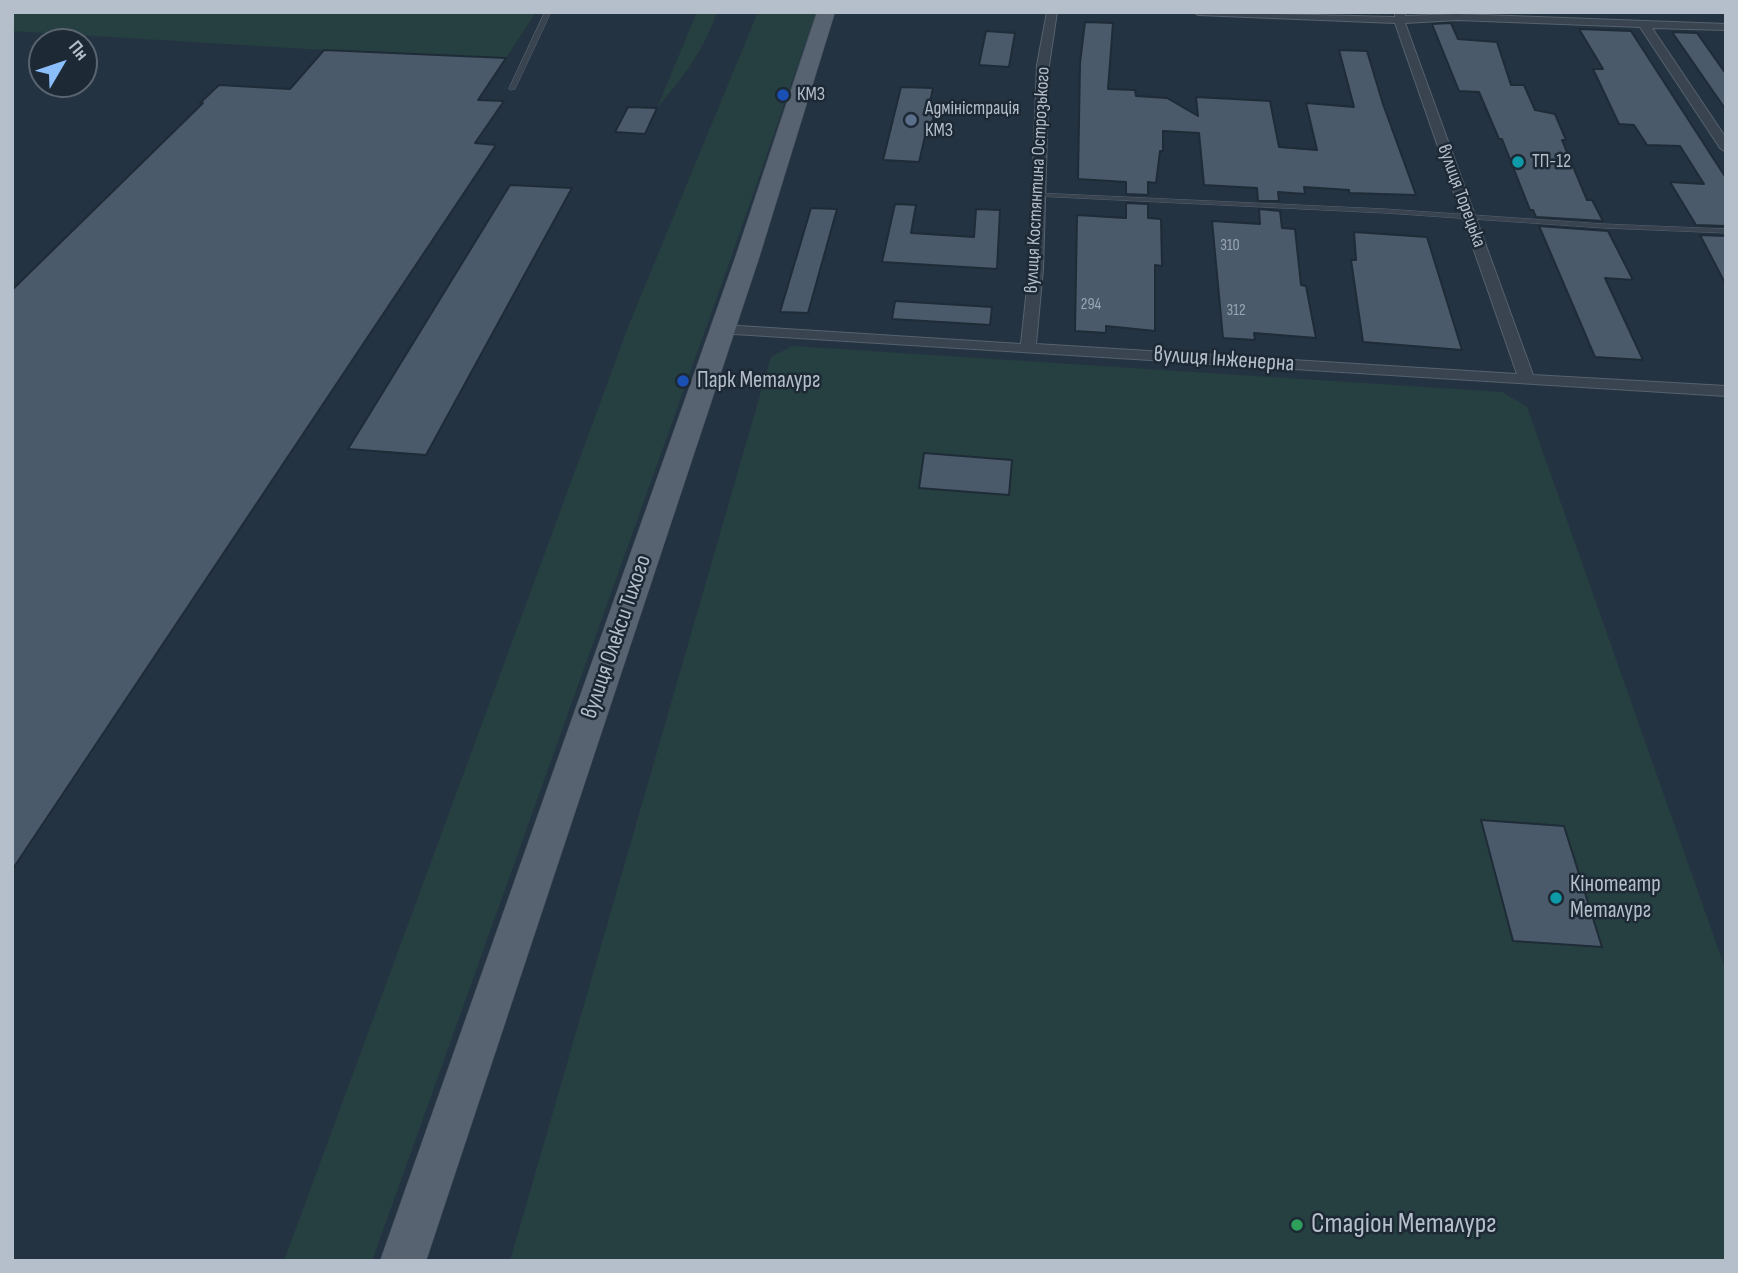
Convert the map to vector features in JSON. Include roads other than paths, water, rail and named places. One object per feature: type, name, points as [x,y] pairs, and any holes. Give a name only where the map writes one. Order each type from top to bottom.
[{"type":"main road","name":"вулиця Олекси Тихого","points":[[403,1261],[723,330],[826,12]]},
{"type":"street","name":"вулиця Костянтина Острозького","points":[[1028,348],[1036,269],[1043,65],[1052,12]]},
{"type":"street","points":[[1198,12],[1457,17],[1726,27]]},
{"type":"street","points":[[1445,12],[1457,17]]},
{"type":"street","name":"вулиця Торецька","points":[[1400,16],[1400,28],[1527,379]]},
{"type":"street","points":[[1643,23],[1726,148]]},
{"type":"street","name":"вулиця Інженерна","points":[[723,330],[1726,391]]},
{"type":"lane","points":[[512,89],[548,12]]},
{"type":"lane","points":[[1037,195],[1726,231]]},
{"type":"place","name":"КМЗ","points":[[783,95]]},
{"type":"place","name":"Адміністрація КМЗ","points":[[911,120]]},
{"type":"place","name":"ТП-12","points":[[1518,162]]},
{"type":"place","name":"Парк Металург","points":[[683,381]]},
{"type":"place","name":"Кінотеатр Металург","points":[[1556,898]]},
{"type":"place","name":"Стадіон Металург","points":[[1297,1225]]}]
